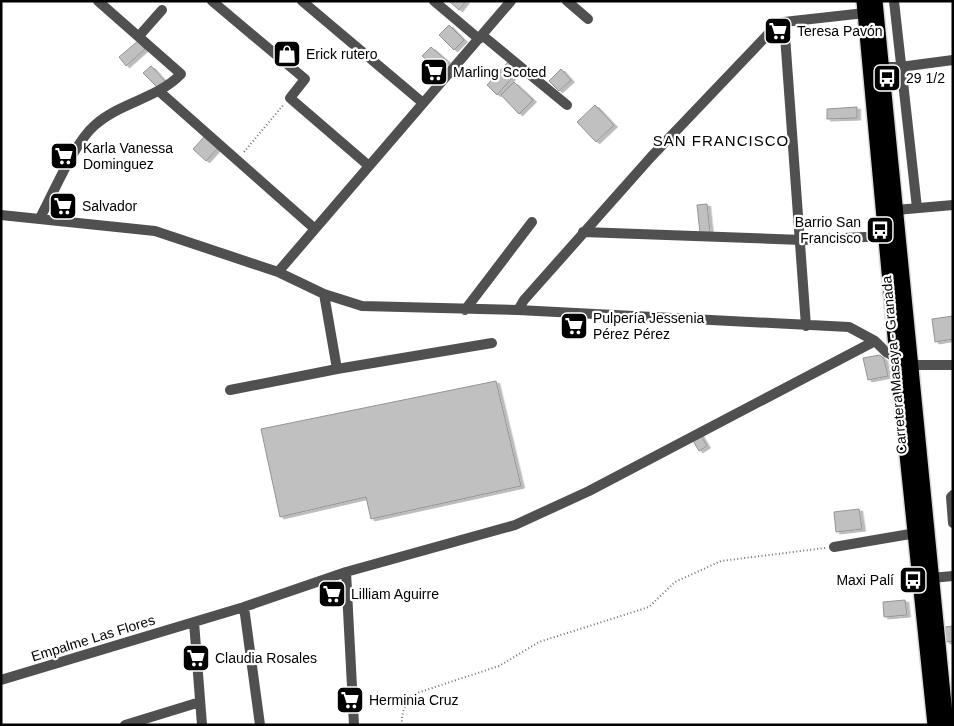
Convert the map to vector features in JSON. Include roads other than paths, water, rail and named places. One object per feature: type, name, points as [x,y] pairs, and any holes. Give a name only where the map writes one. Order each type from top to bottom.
[{"type":"highway","name":"Carretera Masaya - Granada","points":[[868,5],[881,67],[896,210],[916,533],[935,725]]},
{"type":"highway","name":"Carretera Masaya - Granada","points":[[868,5],[886,236],[947,685],[946,725]]},
{"type":"street","points":[[40,218],[81,142],[95,125],[119,110],[160,92],[181,74],[98,1]]},
{"type":"street","points":[[212,1],[305,79],[290,98],[369,166]]},
{"type":"street","points":[[302,1],[423,103]]},
{"type":"street","points":[[434,1],[567,105]]},
{"type":"street","points":[[278,272],[511,1]]},
{"type":"street","points":[[567,1],[588,19]]},
{"type":"street","points":[[894,1],[917,208]]},
{"type":"street","points":[[518,310],[524,300],[583,232],[651,157],[773,29],[784,22],[868,5]]},
{"type":"street","points":[[139,36],[162,10]]},
{"type":"street","points":[[784,22],[802,240],[806,326]]},
{"type":"street","points":[[881,67],[900,67],[953,60]]},
{"type":"street","points":[[160,92],[315,229]]},
{"type":"street","points":[[896,210],[953,204]]},
{"type":"street","points":[[1,216],[40,218],[155,232],[278,272],[324,294],[362,306],[518,310],[849,327],[875,341],[904,361],[953,365]]},
{"type":"street","points":[[465,310],[532,222]]},
{"type":"street","points":[[583,232],[802,240],[886,236]]},
{"type":"street","points":[[324,294],[336,369]]},
{"type":"street","name":"Empalme Las Flores","points":[[1,680],[244,607],[346,572],[515,525],[551,510],[875,341]]},
{"type":"street","points":[[230,390],[336,369],[492,343]]},
{"type":"street","points":[[953,495],[951,497],[953,523]]},
{"type":"street","points":[[834,547],[916,533]]},
{"type":"street","points":[[346,572],[354,725]]},
{"type":"street","points":[[931,578],[953,576]]},
{"type":"street","points":[[244,607],[260,725]]},
{"type":"street","points":[[194,622],[202,725]]},
{"type":"street","points":[[124,725],[200,702]]},
{"type":"place","name":"Teresa Pavón","points":[[778,31]]},
{"type":"place","name":"Erick rutero","points":[[287,54]]},
{"type":"place","name":"Marling Scoted","points":[[434,72]]},
{"type":"place","name":"29 1/2","points":[[887,78]]},
{"type":"place","name":"Karla Vanessa Dominguez","points":[[64,156]]},
{"type":"place","name":"Salvador","points":[[63,206]]},
{"type":"place","name":"Barrio San Francisco","points":[[880,230]]},
{"type":"place","name":"Pulpería Jessenia Pérez Pérez","points":[[574,326]]},
{"type":"place","name":"Maxi Palí","points":[[913,580]]},
{"type":"place","name":"Lilliam Aguirre","points":[[332,594]]},
{"type":"place","name":"Claudia Rosales","points":[[196,658]]},
{"type":"place","name":"Herminia Cruz","points":[[350,700]]},
{"type":"district","name":"SAN FRANCISCO","points":[[721,141]]}]
